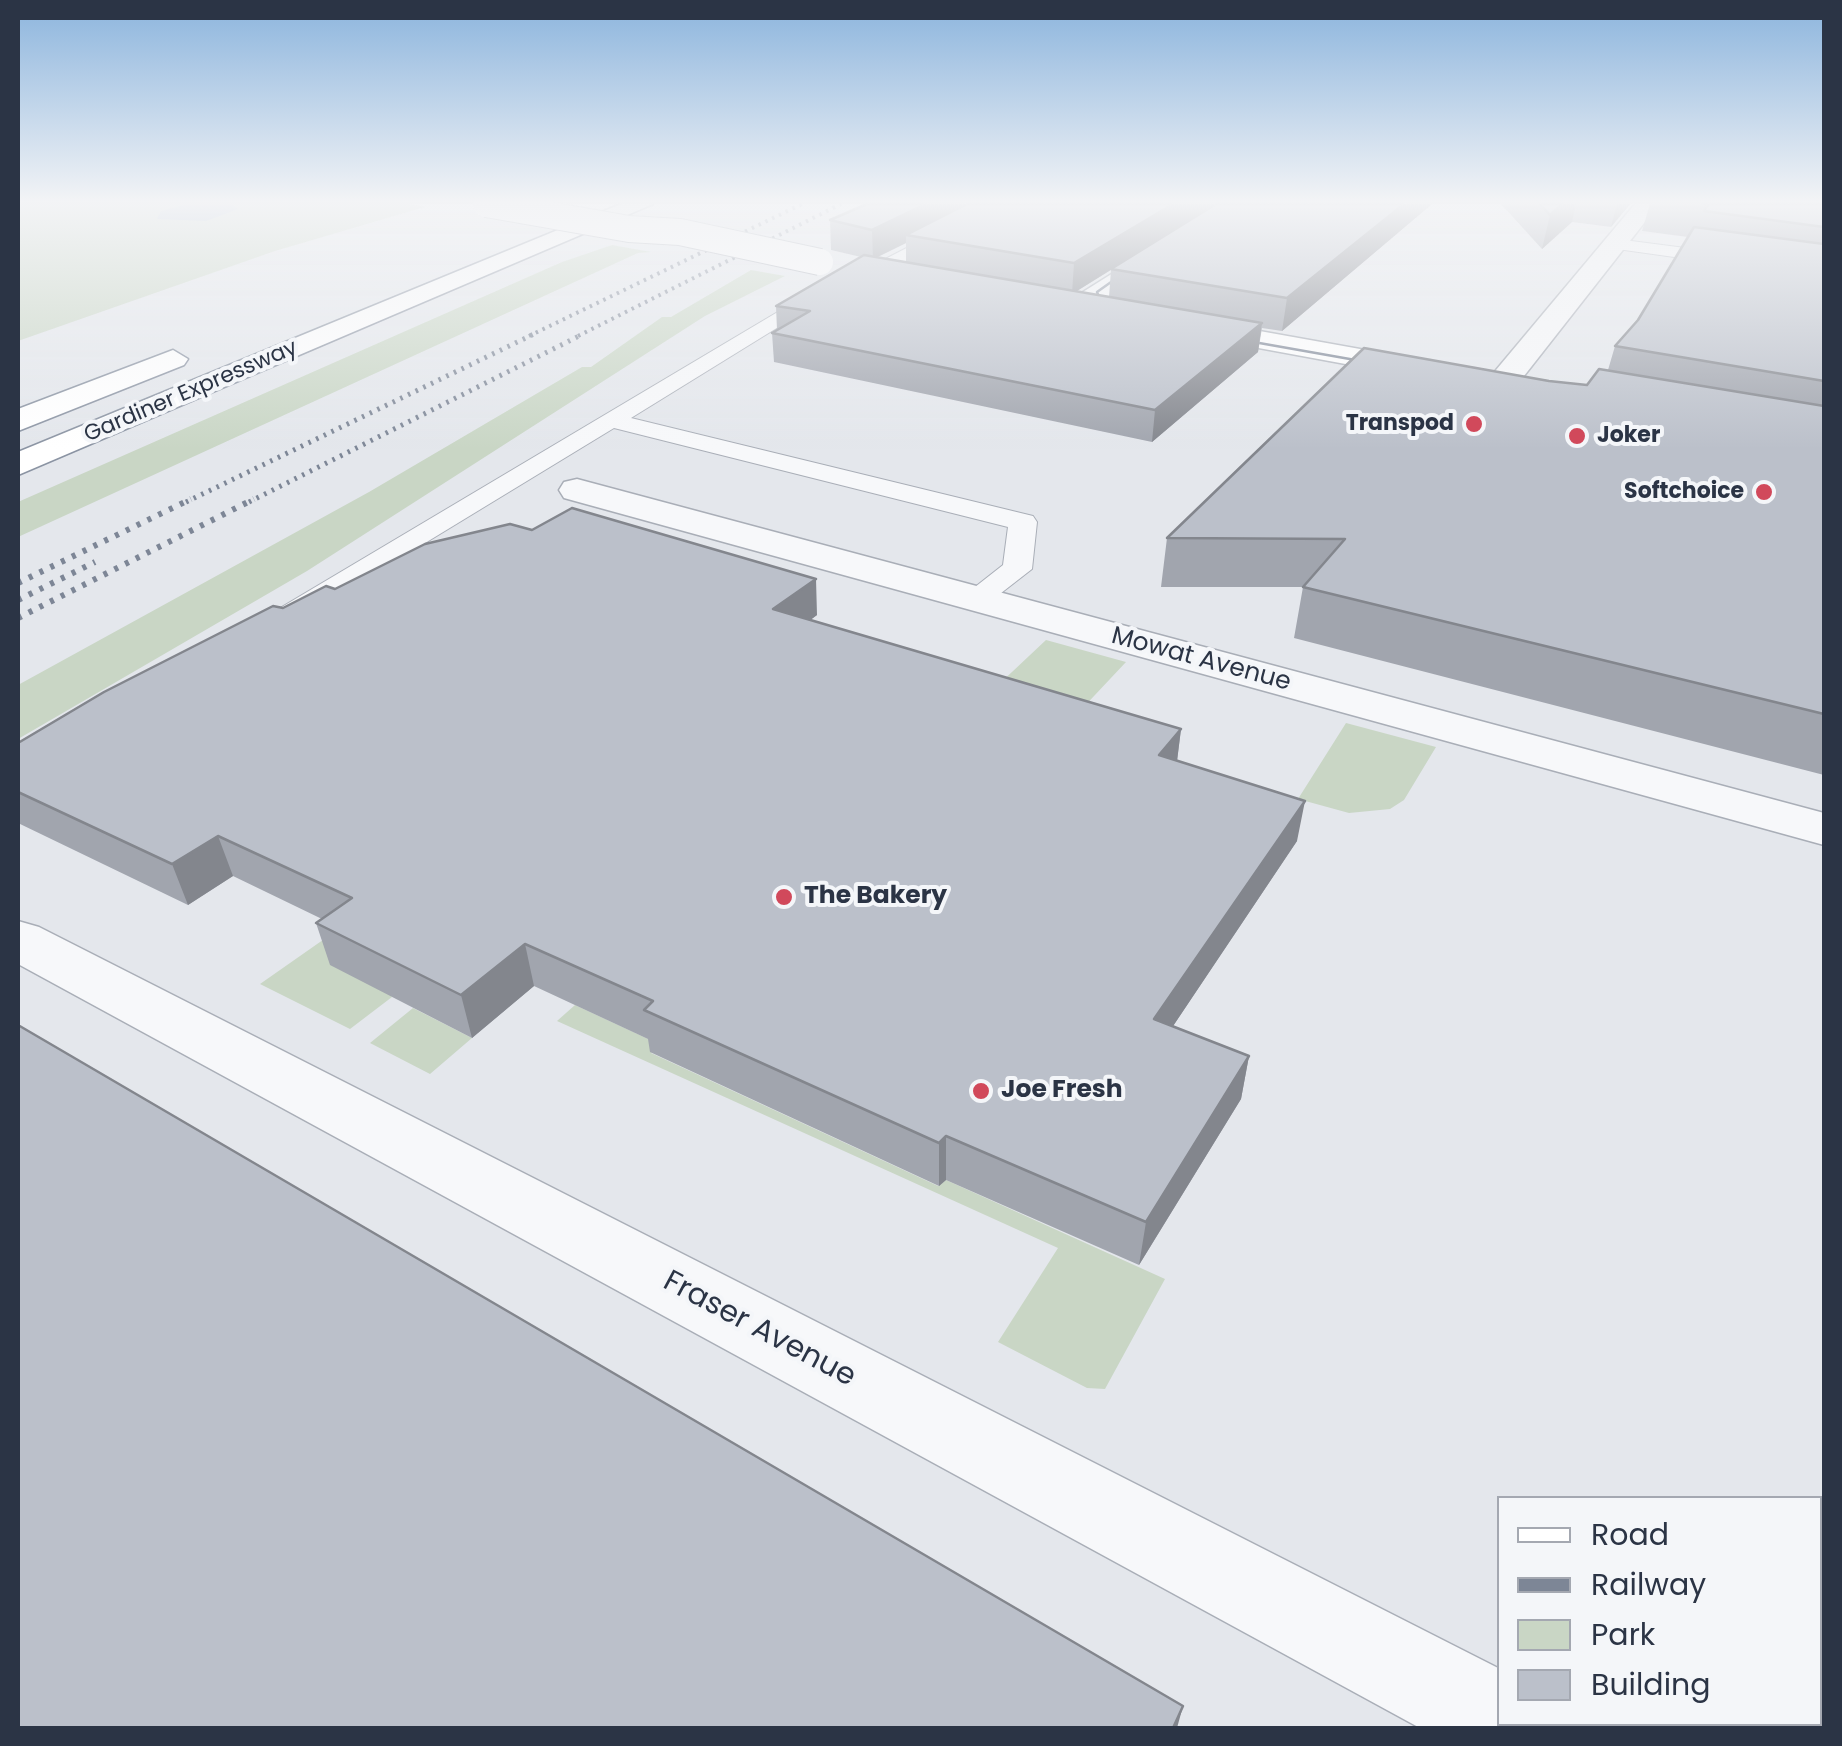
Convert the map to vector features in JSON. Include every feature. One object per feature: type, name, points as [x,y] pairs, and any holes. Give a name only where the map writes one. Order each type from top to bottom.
[{"type":"main road","name":"Gardiner Expressway","points":[[18,464],[462,285]]},
{"type":"main road","points":[[1059,304],[1111,314]]},
{"type":"main road","points":[[1149,320],[1540,390]]},
{"type":"main road","name":"Gardiner Expressway","points":[[18,420],[199,349]]},
{"type":"street","points":[[1059,304],[1093,285]]},
{"type":"street","points":[[1502,383],[1582,285]]},
{"type":"street","name":"Mowat Avenue","points":[[577,490],[1824,830]]},
{"type":"street","name":"Fraser Avenue","points":[[18,940],[1497,1719]]},
{"type":"lane","points":[[263,628],[842,285]]},
{"type":"lane","points":[[610,420],[1023,522],[1017,569],[976,598]]},
{"type":"green space","points":[[18,285],[177,285],[18,341]]},
{"type":"green space","points":[[509,285],[567,285],[18,537],[18,502]]},
{"type":"green space","points":[[725,285],[766,285],[705,316],[307,571],[18,739],[18,685],[369,492],[582,367],[591,367],[662,317],[671,317]]},
{"type":"green space","points":[[1046,640],[1126,662],[1063,729],[979,703]]},
{"type":"green space","points":[[1346,723],[1436,747],[1404,800],[1390,809],[1349,813],[1298,799]]},
{"type":"green space","points":[[340,928],[392,997],[350,1029],[260,984]]},
{"type":"green space","points":[[575,1005],[659,1044],[651,1053],[938,1186],[946,1180],[1165,1279],[1105,1389],[1087,1388],[998,1342],[1058,1248],[557,1021]]},
{"type":"green space","points":[[413,1008],[472,1038],[430,1074],[370,1043]]},
{"type":"building","points":[[811,285],[1042,285],[1262,323],[1155,410],[772,333],[810,311],[776,306]]},
{"type":"building","points":[[1211,285],[1303,285],[1287,298]]},
{"type":"building","points":[[1659,285],[1824,285],[1824,381],[1615,346],[1638,320]]},
{"type":"building","points":[[1364,348],[1549,381],[1587,385],[1599,369],[1824,406],[1824,714],[1303,587],[1345,539],[1167,538]]},
{"type":"building","name":"The Bakery","points":[[572,508],[816,579],[773,609],[1181,729],[1159,755],[1305,801],[1154,1019],[1249,1056],[1146,1222],[946,1136],[939,1143],[644,1010],[653,1001],[525,944],[461,995],[316,923],[352,898],[218,836],[172,864],[18,792],[18,743],[104,692],[273,606],[283,608],[326,586],[335,589],[425,544],[510,524],[532,530]]},
{"type":"building","points":[[18,1025],[1183,1706],[1173,1728],[18,1728]]},
{"type":"tram line","points":[[1106,285],[1097,292],[1100,300],[1121,310]]},
{"type":"tram line","points":[[1231,338],[1378,364]]},
{"type":"railway","points":[[529,336],[633,285]]},
{"type":"railway","points":[[578,336],[679,285]]},
{"type":"railway","points":[[186,502],[534,334]]},
{"type":"railway","points":[[249,502],[583,334]]},
{"type":"railway","points":[[18,583],[191,499]]},
{"type":"railway","points":[[18,618],[254,499]]},
{"type":"railway","points":[[18,600],[95,562]]},
{"type":"place","name":"Transpod","points":[[1474,424]]},
{"type":"place","name":"Joker","points":[[1577,436]]},
{"type":"place","name":"Softchoice","points":[[1764,492]]},
{"type":"place","name":"The Bakery","points":[[784,897]]},
{"type":"place","name":"Joe Fresh","points":[[981,1091]]}]
